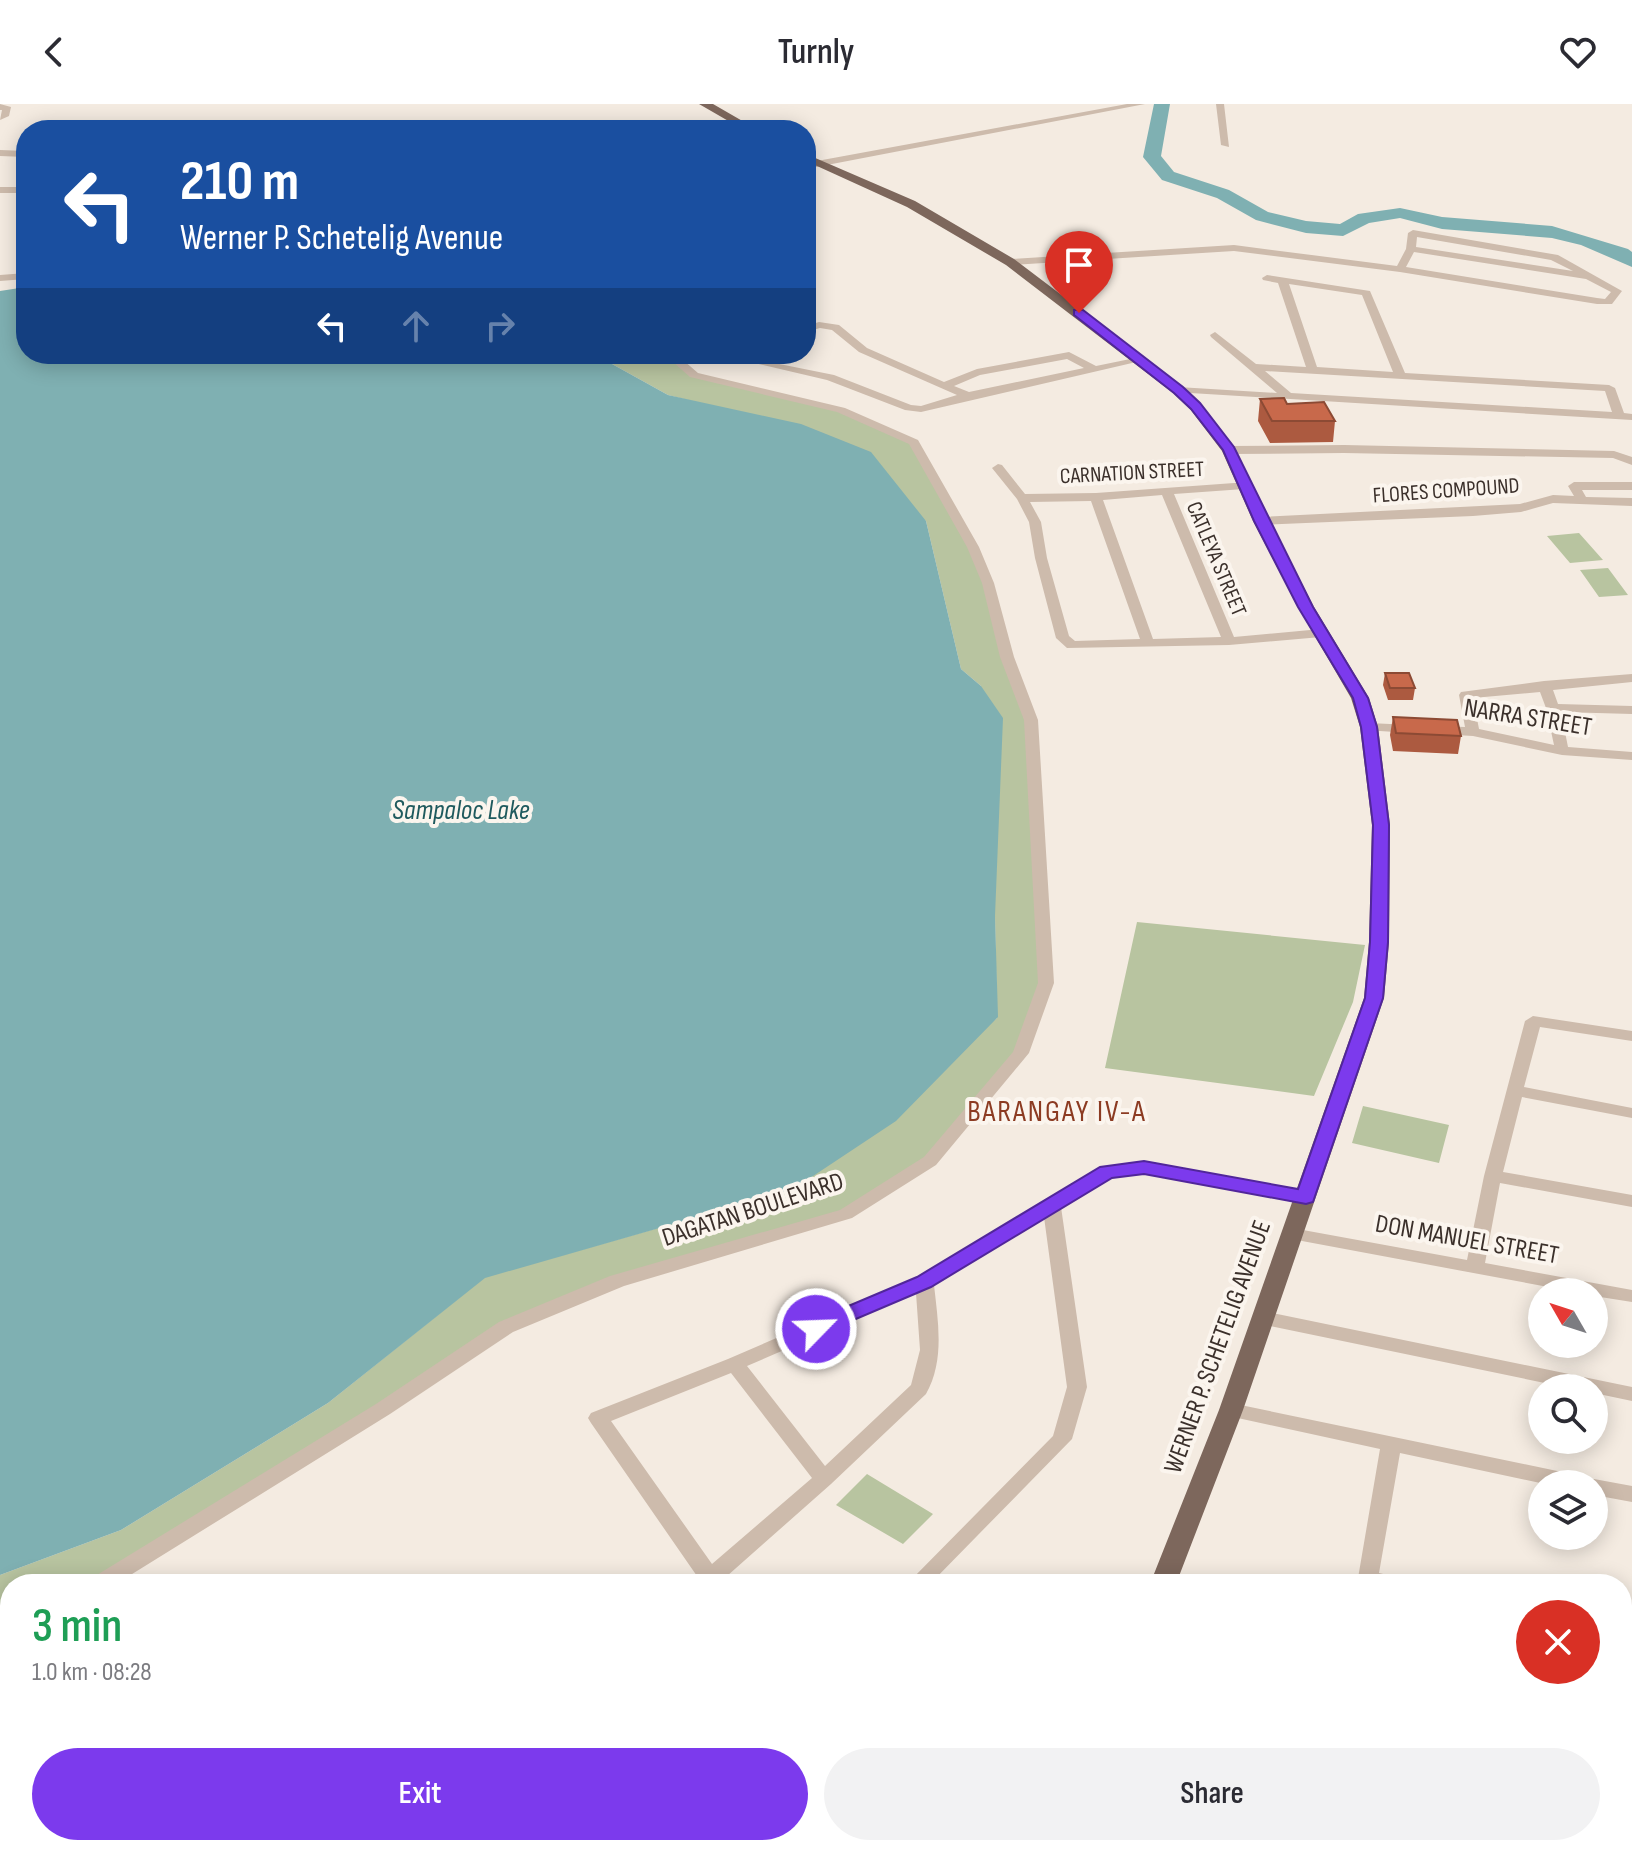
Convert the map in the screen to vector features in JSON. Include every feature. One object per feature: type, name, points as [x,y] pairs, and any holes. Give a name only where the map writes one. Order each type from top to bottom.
[{"type":"main road","points":[[705,104],[733,120]]},
{"type":"main road","name":"WERNER P. SCHETELIG AVENUE","points":[[816,164],[911,204],[1010,262],[1140,360],[1195,406],[1229,450],[1261,521],[1360,698],[1369,727],[1381,825],[1376,985],[1231,1410],[1167,1574]]},
{"type":"street","points":[[816,161],[1141,104]]},
{"type":"street","points":[[1220,104],[1226,145]]},
{"type":"street","points":[[0,107],[7,107],[6,114],[0,117]]},
{"type":"street","points":[[1010,262],[1234,248],[1400,269],[1608,302],[1617,291],[1598,278],[1554,257],[1413,233],[1411,249],[1400,269]]},
{"type":"street","points":[[1411,249],[1598,278]]},
{"type":"street","points":[[1267,278],[1366,293],[1400,375]]},
{"type":"street","points":[[1283,281],[1312,369]]},
{"type":"street","points":[[816,326],[835,327],[863,350],[968,396]]},
{"type":"street","points":[[1215,335],[1289,397]]},
{"type":"street","points":[[943,386],[977,372],[1069,355],[1095,370]]},
{"type":"street","points":[[766,364],[830,377],[909,408],[921,409],[968,396],[1140,360]]},
{"type":"street","name":"DAGATAN BOULEVARD","points":[[115,1574],[383,1409],[506,1327],[617,1281],[846,1214],[930,1161],[1021,1053],[1046,983],[1031,720],[1007,657],[988,583],[973,547],[914,442],[841,410],[694,375],[681,364]]},
{"type":"street","points":[[1254,367],[1609,388],[1626,417]]},
{"type":"street","points":[[1178,390],[1626,417]]},
{"type":"street","points":[[1229,450],[1614,455],[1632,461]]},
{"type":"street","points":[[998,468],[1022,498],[1035,522],[1041,558],[1063,638],[1072,645],[1229,641],[1321,633]]},
{"type":"street","name":"CARNATION STREET","points":[[1022,498],[1096,497],[1244,485]]},
{"type":"street","points":[[1582,500],[1574,486],[1632,486]]},
{"type":"street","name":"CATLEYA STREET","points":[[1167,492],[1229,641]]},
{"type":"street","points":[[1096,497],[1148,643]]},
{"type":"street","name":"FLORES COMPOUND","points":[[1261,521],[1473,512],[1521,508],[1542,500],[1632,502]]},
{"type":"street","points":[[1473,732],[1466,695],[1632,678]]},
{"type":"street","points":[[1544,685],[1553,708],[1562,751]]},
{"type":"street","points":[[1553,708],[1632,710]]},
{"type":"street","name":"NARRA STREET","points":[[1369,727],[1473,732],[1562,751],[1632,756]]},
{"type":"street","points":[[1475,1268],[1493,1176],[1533,1021],[1632,1036]]},
{"type":"street","points":[[1516,1091],[1632,1113]]},
{"type":"street","points":[[704,1574],[598,1418],[735,1364],[924,1282],[1107,1171],[1144,1168],[1306,1197]]},
{"type":"street","points":[[1493,1176],[1632,1201]]},
{"type":"street","points":[[927,1574],[1062,1439],[1077,1387],[1051,1203]]},
{"type":"street","name":"DON MANUEL STREET","points":[[1292,1234],[1632,1296]]},
{"type":"street","points":[[717,1574],[919,1389],[927,1373],[931,1352],[924,1282]]},
{"type":"street","points":[[1263,1318],[1632,1394]]},
{"type":"street","points":[[735,1364],[824,1479]]},
{"type":"street","points":[[1231,1410],[1528,1473]]},
{"type":"street","points":[[1368,1574],[1391,1445]]},
{"type":"street","points":[[1608,1490],[1632,1494]]},
{"type":"green space","points":[[612,364],[681,364],[695,375],[841,410],[914,442],[973,547],[1031,720],[1046,983],[1021,1053],[930,1161],[846,1214],[617,1281],[506,1327],[112,1574],[3,1574],[121,1530],[328,1403],[485,1277],[792,1190],[997,1018],[995,916],[981,686],[961,669],[926,521],[731,411],[668,395]]},
{"type":"green space","points":[[1579,533],[1603,560],[1570,563],[1547,536]]},
{"type":"green space","points":[[1608,568],[1628,595],[1599,597],[1580,570]]},
{"type":"green space","points":[[1137,922],[1365,945],[1353,1002],[1314,1096],[1105,1068]]},
{"type":"green space","points":[[1363,1106],[1449,1125],[1439,1163],[1352,1143]]},
{"type":"green space","points":[[867,1474],[933,1514],[903,1544],[836,1505]]},
{"type":"water","name":"Sampaloc Lake","points":[[16,289],[16,364],[612,364],[668,395],[801,424],[871,452],[926,521],[961,669],[981,686],[1003,718],[995,916],[998,1017],[896,1121],[792,1190],[485,1278],[328,1403],[121,1530],[3,1574],[0,1574],[0,291]]},
{"type":"building","points":[[1284,398],[1287,404],[1324,402],[1335,421],[1272,421],[1260,399]]},
{"type":"building","points":[[1385,673],[1409,673],[1415,688],[1390,688]]},
{"type":"building","points":[[1393,717],[1457,720],[1461,736],[1396,733]]},
{"type":"waterway","points":[[1162,104],[1152,157],[1168,176],[1223,194],[1262,216],[1306,227],[1343,230],[1364,218],[1400,213],[1442,223],[1552,232],[1588,241],[1621,253],[1632,261]]},
{"type":"district","name":"BARANGAY IV-A","points":[[1057,1112]]},
{"type":"route","points":[[816,1329],[924,1282],[1107,1171],[1144,1168],[1306,1197],[1374,998],[1379,942],[1381,825],[1369,727],[1360,698],[1306,607],[1261,521],[1229,450],[1195,406],[1178,390],[1079,313]]}]
